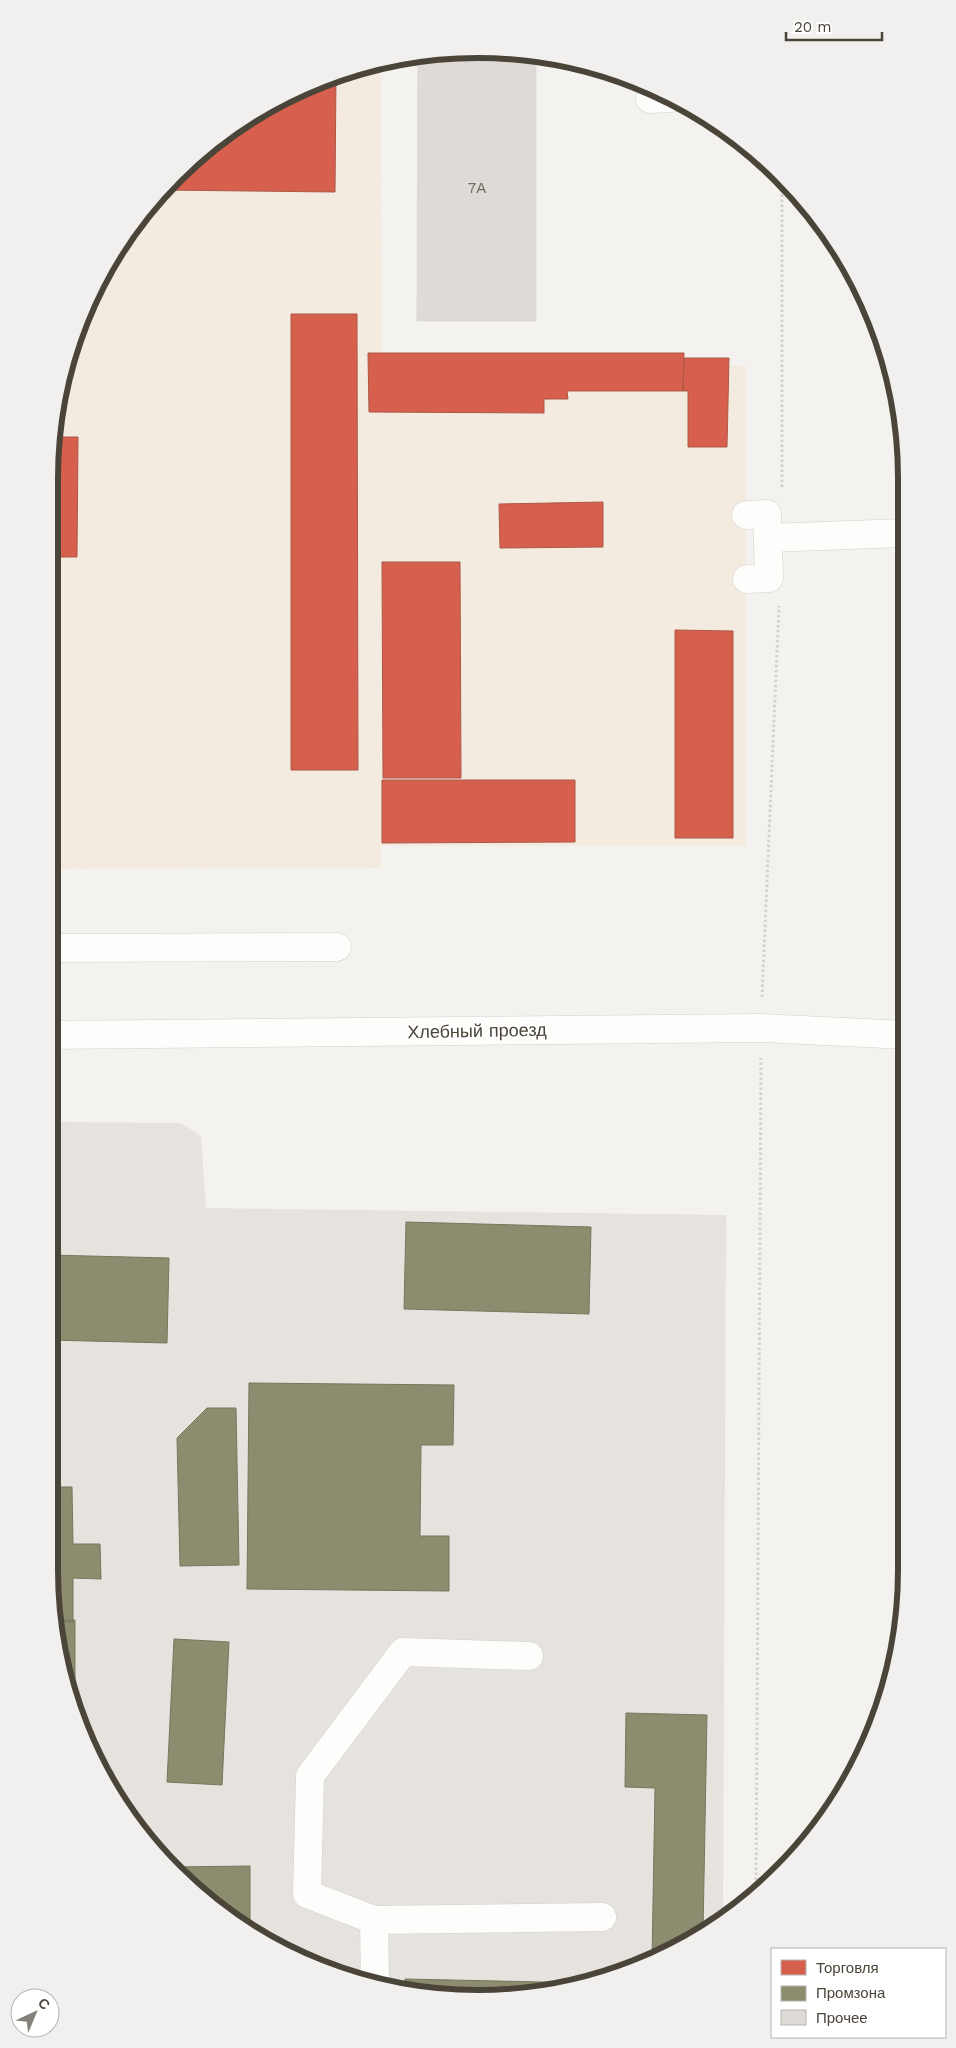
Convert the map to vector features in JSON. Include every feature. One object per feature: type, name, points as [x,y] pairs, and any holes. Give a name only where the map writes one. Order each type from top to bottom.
[{"type":"street","points":[[746,515],[767,514],[770,578],[747,578]]},
{"type":"street","points":[[768,538],[898,533]]},
{"type":"street","points":[[58,948],[337,948]]},
{"type":"street","name":"Хлебный проезд","points":[[58,1035],[761,1028],[898,1035]]},
{"type":"street","points":[[530,1656],[403,1652],[310,1776],[306,1894],[374,1920],[602,1917]]},
{"type":"street","points":[[374,1920],[375,1977]]},
{"type":"shaded area","points":[[381,69],[382,365],[746,366],[746,846],[381,846],[381,868],[58,869],[58,450],[66,396],[80,343],[101,292],[128,244],[144,222],[201,162],[244,128],[292,101],[317,90],[343,80]]},
{"type":"shaded area","points":[[58,1122],[181,1123],[201,1136],[206,1208],[726,1215],[723,1912],[664,1947],[613,1968],[560,1982],[506,1990],[450,1990],[423,1987],[369,1976],[343,1968],[292,1947],[244,1920],[222,1904],[181,1867],[144,1826],[128,1804],[101,1756],[80,1705],[72,1679],[61,1625],[58,1598]]},
{"type":"building: Торговля","points":[[336,83],[335,192],[172,190],[201,162],[244,128],[292,101]]},
{"type":"building: Торговля","points":[[291,314],[357,314],[358,770],[291,770]]},
{"type":"building: Торговля","points":[[368,353],[684,353],[683,391],[567,391],[568,399],[544,399],[544,413],[369,412]]},
{"type":"building: Торговля","points":[[684,358],[729,358],[727,447],[688,447],[688,391],[683,391]]},
{"type":"building: Торговля","points":[[59,437],[78,437],[77,557],[58,557]]},
{"type":"building: Торговля","points":[[603,502],[603,547],[500,548],[499,504]]},
{"type":"building: Торговля","points":[[382,562],[460,562],[461,778],[383,778]]},
{"type":"building: Торговля","points":[[675,630],[733,631],[733,838],[675,838]]},
{"type":"building: Торговля","points":[[382,780],[575,780],[575,842],[382,843]]},
{"type":"building: Промзона","points":[[406,1222],[591,1227],[589,1314],[404,1309]]},
{"type":"building: Промзона","points":[[58,1255],[169,1258],[167,1343],[58,1340]]},
{"type":"building: Промзона","points":[[249,1383],[454,1385],[453,1445],[421,1445],[420,1536],[449,1536],[449,1591],[247,1589]]},
{"type":"building: Промзона","points":[[207,1408],[236,1408],[239,1565],[180,1566],[177,1438]]},
{"type":"building: Промзона","points":[[58,1487],[72,1487],[73,1544],[100,1544],[101,1579],[73,1578],[73,1622],[61,1621],[58,1598]]},
{"type":"building: Промзона","points":[[60,1620],[75,1620],[75,1689]]},
{"type":"building: Промзона","points":[[174,1639],[229,1642],[222,1785],[167,1782]]},
{"type":"building: Промзона","points":[[626,1713],[707,1715],[703,1925],[652,1952],[655,1788],[625,1787]]},
{"type":"building: Промзона","points":[[250,1866],[250,1924],[222,1904],[181,1867]]},
{"type":"building: Промзона","points":[[405,1979],[558,1982],[506,1990],[450,1990],[405,1984]]},
{"type":"building: Прочее","points":[[450,58],[506,58],[536,62],[536,321],[417,321],[418,62]]}]
